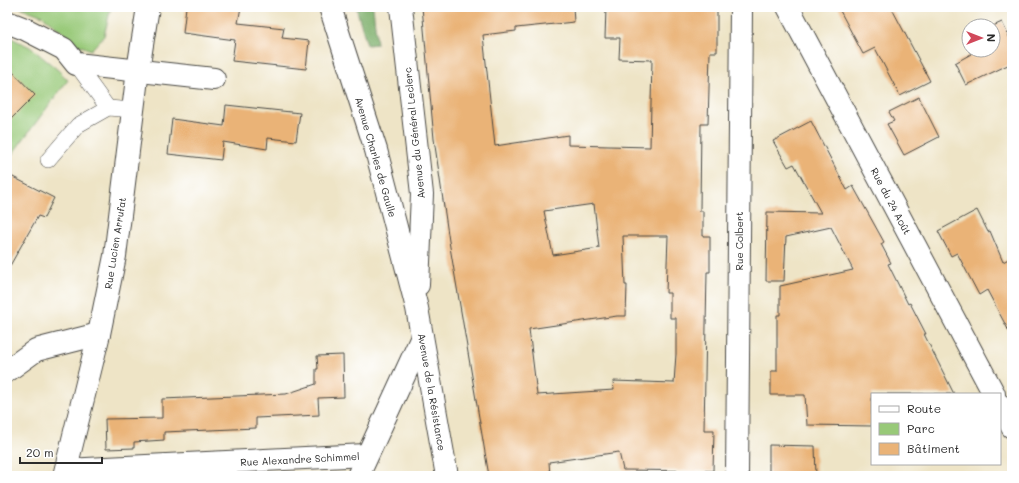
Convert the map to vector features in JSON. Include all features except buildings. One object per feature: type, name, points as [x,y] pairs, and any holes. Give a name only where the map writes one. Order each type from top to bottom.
[{"type":"street","name":"Rue Lucien Arrufat","points":[[65,473],[99,334],[115,256],[138,70],[148,7]]},
{"type":"street","name":"Avenue Charles de Gaulle","points":[[330,7],[376,150],[417,308]]},
{"type":"street","name":"Avenue du Général Leclerc","points":[[401,7],[422,194],[417,308]]},
{"type":"street","name":"Rue Colbert","points":[[737,476],[741,7]]},
{"type":"street","name":"Rue du 24 Août","points":[[788,7],[993,393]]},
{"type":"street","points":[[7,22],[24,28],[64,50],[76,64],[214,80]]},
{"type":"street","name":"Avenue de la Résistance","points":[[417,308],[447,476]]},
{"type":"street","points":[[7,371],[36,350],[99,334]]},
{"type":"street","points":[[358,476],[366,455],[422,337]]},
{"type":"street","points":[[1001,407],[1012,427]]},
{"type":"street","name":"Rue Alexandre Schimmel","points":[[65,473],[366,455]]},
{"type":"lane","points":[[76,64],[108,108]]},
{"type":"lane","points":[[48,160],[78,125],[108,108],[133,110]]},
{"type":"green space","points":[[19,7],[111,7],[104,36],[91,50],[76,44],[43,16]]},
{"type":"green space","points":[[356,7],[373,7],[377,44],[367,45]]},
{"type":"green space","points":[[7,36],[30,47],[68,80],[7,161]]}]
